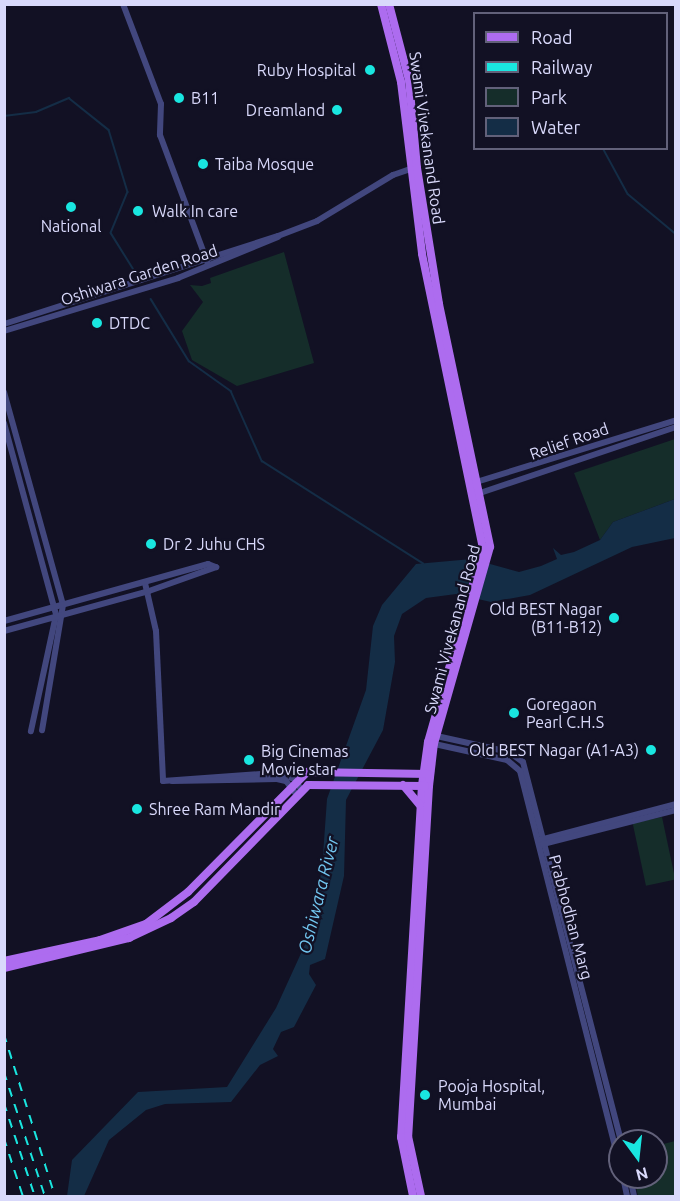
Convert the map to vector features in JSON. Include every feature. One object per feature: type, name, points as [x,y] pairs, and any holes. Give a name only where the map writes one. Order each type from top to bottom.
[{"type":"main road","name":"Swami Vivekanand Road","points":[[381,4],[398,48]]},
{"type":"main road","name":"Swami Vivekanand Road","points":[[389,4],[398,48],[413,169],[457,408],[487,548],[432,739],[420,806],[405,1114],[408,1140],[421,1197]]},
{"type":"main road","points":[[4,969],[126,933],[170,908],[293,783],[307,772],[427,774]]},
{"type":"main road","points":[[4,960],[129,938],[171,918],[194,902],[302,790],[324,782],[425,786]]},
{"type":"main road","points":[[403,785],[420,806]]},
{"type":"main road","name":"Swami Vivekanand Road","points":[[413,1197],[400,1141],[405,1114],[425,786]]},
{"type":"street","points":[[123,4],[161,104],[160,135],[208,264]]},
{"type":"street","name":"Oshiwara Garden Road","points":[[4,331],[208,264],[278,237],[317,221],[413,169]]},
{"type":"street","name":"Oshiwara Garden Road","points":[[4,324],[208,264]]},
{"type":"street","points":[[4,392],[64,613],[38,716],[31,731]]},
{"type":"street","name":"Relief Road","points":[[473,483],[675,420]]},
{"type":"street","points":[[4,423],[56,615],[38,716],[42,730]]},
{"type":"street","name":"Relief Road","points":[[476,494],[675,427]]},
{"type":"street","points":[[4,631],[149,591],[216,567],[208,564],[7,620],[13,628]]},
{"type":"street","points":[[145,583],[149,591],[156,631],[163,781],[277,779],[293,783],[302,790]]},
{"type":"street","name":"Prabhodhan Marg","points":[[432,739],[489,750],[518,767],[541,842],[611,1129]]},
{"type":"street","points":[[541,842],[675,804]]},
{"type":"street","points":[[541,842],[675,810]]},
{"type":"street","points":[[541,842],[618,1129]]},
{"type":"green space","points":[[284,252],[314,363],[237,386],[192,360],[182,331],[203,302],[190,285],[202,286],[211,283],[210,278]]},
{"type":"green space","points":[[675,439],[675,499],[613,522],[600,540],[574,473]]},
{"type":"green space","points":[[662,817],[675,880],[646,886],[633,823]]},
{"type":"green space","points":[[675,1141],[675,1196],[638,1196],[637,1189],[668,1189],[668,1143]]},
{"type":"water","points":[[675,499],[675,538],[632,547],[530,595],[491,602],[456,594],[426,598],[402,614],[394,636],[395,662],[383,730],[346,800],[344,876],[325,959],[310,965],[309,974],[316,985],[294,1027],[281,1032],[273,1049],[278,1056],[260,1065],[231,1102],[165,1104],[146,1110],[109,1140],[84,1196],[67,1196],[72,1160],[138,1092],[227,1087],[276,1008],[308,938],[322,869],[327,799],[366,690],[373,626],[382,605],[416,564],[472,559],[519,572],[557,559],[553,548],[561,555],[574,552],[600,540],[613,522]]},
{"type":"waterway","name":"Oshiwara River","points":[[4,116],[36,112],[69,98],[109,130],[128,192],[111,233],[139,278]]},
{"type":"waterway","points":[[604,150],[628,194],[676,234]]},
{"type":"waterway","name":"Oshiwara River","points":[[151,299],[189,361],[231,391],[262,461],[423,563]]},
{"type":"railway","points":[[4,1034],[55,1196]]},
{"type":"railway","points":[[4,1072],[45,1196]]},
{"type":"railway","points":[[4,1103],[35,1196]]},
{"type":"railway","points":[[4,1138],[23,1196]]},
{"type":"place","name":"Ruby Hospital","points":[[370,70]]},
{"type":"place","name":"B11","points":[[179,98]]},
{"type":"place","name":"Dreamland","points":[[337,110]]},
{"type":"place","name":"Taiba Mosque","points":[[203,164]]},
{"type":"place","name":"National","points":[[71,207]]},
{"type":"place","name":"Walk In care","points":[[138,211]]},
{"type":"place","name":"DTDC","points":[[97,323]]},
{"type":"place","name":"Dr 2 Juhu CHS","points":[[151,544]]},
{"type":"place","name":"Old BEST Nagar (B11-B12)","points":[[614,618]]},
{"type":"place","name":"Goregaon Pearl C.H.S","points":[[514,713]]},
{"type":"place","name":"Old BEST Nagar (A1-A3)","points":[[651,750]]},
{"type":"place","name":"Big Cinemas Movie star","points":[[249,760]]},
{"type":"place","name":"Shree Ram Mandir","points":[[137,809]]},
{"type":"place","name":"Pooja Hospital, Mumbai","points":[[425,1095]]}]
